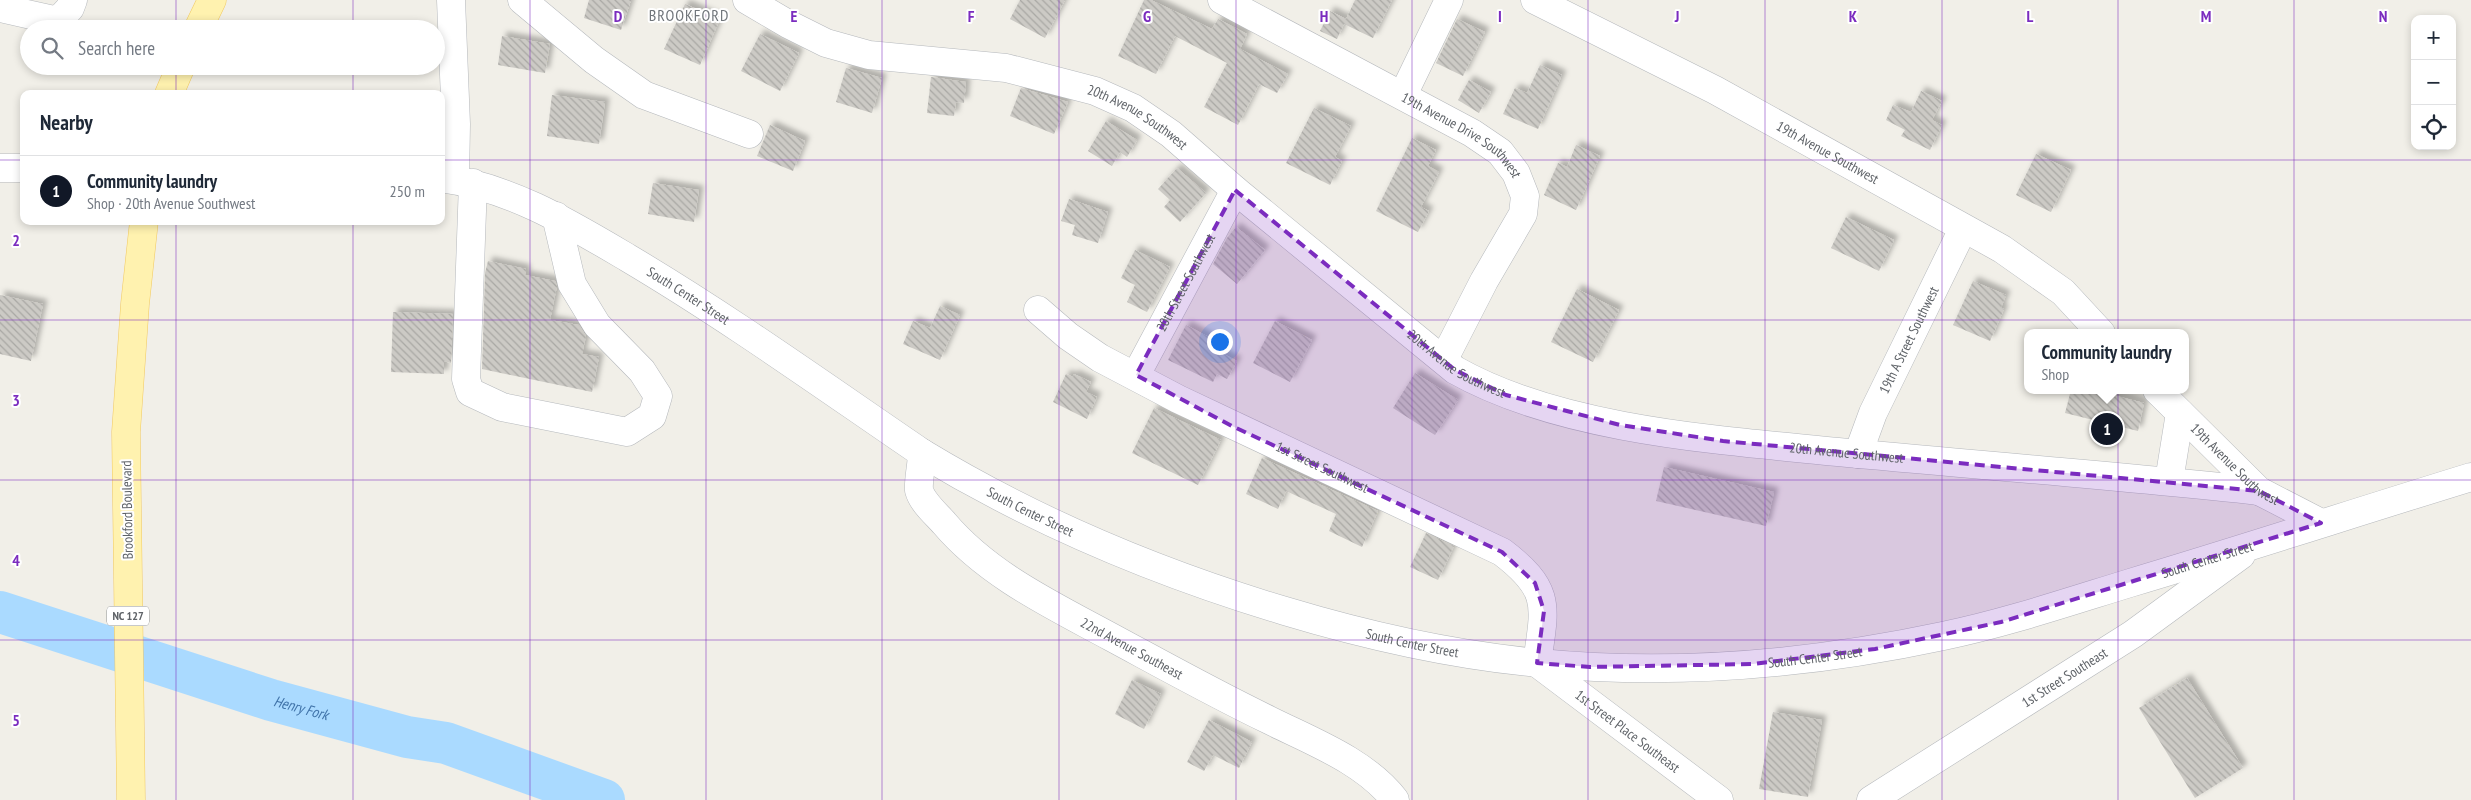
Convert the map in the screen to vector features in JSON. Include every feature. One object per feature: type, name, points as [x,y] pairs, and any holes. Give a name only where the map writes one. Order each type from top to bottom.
[{"type":"main road","points":[[202,20],[212,0]]},
{"type":"main road","points":[[171,90],[176,75]]},
{"type":"main road","name":"Brookford Boulevard","points":[[131,800],[126,432],[135,304],[144,225]]},
{"type":"street","points":[[60,20],[70,8],[73,0]]},
{"type":"street","points":[[451,0],[466,379],[470,392],[502,407],[627,432],[652,416],[658,396],[642,371],[597,325],[572,284],[556,216]]},
{"type":"street","points":[[522,0],[594,60],[644,95],[750,134]]},
{"type":"street","name":"20th Avenue Southwest","points":[[747,0],[826,43],[869,55],[1006,68],[1096,90],[1133,108],[1171,134],[1235,190],[1406,332],[1444,359],[1455,370],[1480,384],[1506,395],[1620,425],[1723,441],[2169,481],[2259,491]]},
{"type":"street","name":"19th Avenue Drive Southwest","points":[[1222,0],[1472,133],[1500,152],[1516,174],[1526,196],[1523,214],[1484,280],[1444,359]]},
{"type":"street","points":[[1402,96],[1449,0]]},
{"type":"street","name":"19th Avenue Southwest","points":[[1536,0],[1715,90],[2002,249],[2063,292],[2098,329]]},
{"type":"street","points":[[0,8],[50,20]]},
{"type":"street","points":[[0,168],[20,168]]},
{"type":"street","name":"South Center Street","points":[[457,180],[517,198],[556,216],[676,287],[922,453],[960,476],[1085,539],[1220,591],[1334,626],[1453,652],[1537,663],[1590,667],[1753,664],[1814,658],[1874,649],[2001,622],[2471,478]]},
{"type":"street","name":"20th Street Southwest","points":[[1136,375],[1235,190]]},
{"type":"street","name":"19th A Street Southwest","points":[[1858,454],[1873,413],[1963,229]]},
{"type":"street","name":"1st Street Southwest","points":[[1038,310],[1068,336],[1100,358],[1232,426],[1502,552],[1523,568],[1535,583],[1544,611],[1537,663]]},
{"type":"street","name":"19th Avenue Southwest","points":[[2161,394],[2259,491],[2321,523]]},
{"type":"street","points":[[2169,481],[2180,413]]},
{"type":"street","name":"22nd Avenue Southeast","points":[[922,453],[920,491],[925,502],[960,542],[993,568],[1048,603],[1190,680],[1309,739],[1361,770],[1388,791],[1395,800]]},
{"type":"street","name":"1st Street Southeast","points":[[1872,800],[2133,634],[2228,567],[2250,547]]},
{"type":"street","name":"1st Street Place Southeast","points":[[1537,663],[1719,800]]},
{"type":"highlighted area","points":[[1235,190],[1455,370],[1506,395],[1620,425],[1723,441],[2259,491],[2321,523],[2001,622],[1875,649],[1753,664],[1590,667],[1537,663],[1544,611],[1535,583],[1502,552],[1232,426],[1136,375]]},
{"type":"building","points":[[589,0],[631,0],[621,30],[584,18]]},
{"type":"building","points":[[1020,0],[1065,0],[1045,38],[1010,19]]},
{"type":"building","points":[[1144,0],[1151,0],[1212,29],[1218,19],[1247,34],[1240,49],[1288,74],[1277,93],[1259,84],[1238,125],[1204,107],[1227,63],[1175,36],[1156,74],[1118,56]]},
{"type":"building","points":[[1355,0],[1392,0],[1373,38],[1344,24],[1337,39],[1320,31],[1330,11],[1346,19]]},
{"type":"building","points":[[685,4],[720,19],[700,65],[664,49]]},
{"type":"building","points":[[1457,19],[1485,32],[1463,76],[1436,63]]},
{"type":"building","points":[[760,34],[799,53],[780,91],[741,71]]},
{"type":"building","points":[[502,36],[550,44],[545,73],[498,65]]},
{"type":"building","points":[[1540,65],[1562,75],[1538,129],[1503,114],[1515,88],[1527,93]]},
{"type":"building","points":[[846,68],[882,78],[872,113],[836,102]]},
{"type":"building","points":[[931,77],[966,82],[964,103],[956,102],[954,116],[927,113]]},
{"type":"building","points":[[1469,80],[1491,92],[1479,113],[1458,100]]},
{"type":"building","points":[[1021,88],[1068,102],[1054,134],[1010,116]]},
{"type":"building","points":[[1921,91],[1942,101],[1932,120],[1942,125],[1930,150],[1901,136],[1905,130],[1886,120],[1893,105],[1911,112]]},
{"type":"building","points":[[552,95],[605,102],[599,144],[547,136]]},
{"type":"building","points":[[1314,108],[1351,126],[1335,157],[1342,161],[1330,185],[1286,163]]},
{"type":"building","points":[[1106,121],[1137,140],[1127,157],[1120,152],[1112,166],[1088,151]]},
{"type":"building","points":[[770,125],[805,141],[793,171],[757,156]]},
{"type":"building","points":[[1412,138],[1436,150],[1428,166],[1439,172],[1421,207],[1429,211],[1418,232],[1376,211]]},
{"type":"building","points":[[1576,145],[1600,156],[1576,210],[1544,195],[1558,163],[1567,167]]},
{"type":"building","points":[[2036,154],[2071,170],[2051,212],[2016,195]]},
{"type":"building","points":[[1177,168],[1206,193],[1180,222],[1164,207],[1170,200],[1158,189]]},
{"type":"building","points":[[653,183],[699,190],[694,222],[648,214]]},
{"type":"building","points":[[1069,199],[1108,212],[1098,243],[1072,235],[1075,225],[1061,221]]},
{"type":"building","points":[[1846,217],[1894,240],[1879,271],[1831,248]]},
{"type":"building","points":[[1236,227],[1265,250],[1237,284],[1213,264],[1227,238]]},
{"type":"building","points":[[1135,250],[1170,267],[1147,312],[1127,302],[1135,285],[1121,278]]},
{"type":"building","points":[[488,261],[526,269],[525,275],[555,281],[557,286],[550,320],[579,325],[586,336],[582,354],[599,357],[592,392],[482,369],[485,273]]},
{"type":"building","points":[[1973,281],[2006,295],[2001,308],[2004,309],[1990,341],[1953,325]]},
{"type":"building","points":[[1577,289],[1619,310],[1593,362],[1551,342]]},
{"type":"building","points":[[0,295],[43,304],[31,361],[0,354]]},
{"type":"building","points":[[940,306],[960,315],[940,360],[903,344],[913,321],[930,328]]},
{"type":"building","points":[[393,312],[453,314],[451,363],[444,361],[444,374],[391,372]]},
{"type":"building","points":[[1275,321],[1312,340],[1290,382],[1253,363]]},
{"type":"building","points":[[1186,325],[1220,343],[1216,350],[1237,361],[1227,379],[1217,374],[1213,382],[1168,360]]},
{"type":"building","points":[[1415,373],[1458,400],[1435,435],[1393,408]]},
{"type":"building","points":[[1066,374],[1073,377],[1074,374],[1091,382],[1086,392],[1097,397],[1087,419],[1053,402]]},
{"type":"building","points":[[2070,394],[2109,394],[2144,403],[2138,431],[2065,413]]},
{"type":"building","points":[[1154,408],[1221,440],[1198,485],[1132,453]]},
{"type":"building","points":[[1262,458],[1378,511],[1362,547],[1329,531],[1336,514],[1286,491],[1278,509],[1246,494]]},
{"type":"building","points":[[1664,467],[1774,492],[1766,526],[1656,501]]},
{"type":"building","points":[[1426,533],[1454,546],[1438,580],[1410,567]]},
{"type":"building","points":[[2187,678],[2243,768],[2195,798],[2139,708]]},
{"type":"building","points":[[1132,680],[1161,694],[1144,729],[1115,714]]},
{"type":"building","points":[[1773,712],[1822,720],[1808,797],[1759,789]]},
{"type":"building","points":[[1209,720],[1252,742],[1239,768],[1213,755],[1204,771],[1187,762]]},
{"type":"waterway","name":"Henry Fork","points":[[0,612],[271,700],[407,737],[446,743],[604,800]]},
{"type":"place","name":"Community laundry","points":[[2107,429]]},
{"type":"district","name":"BROOKFORD","points":[[689,15]]}]
